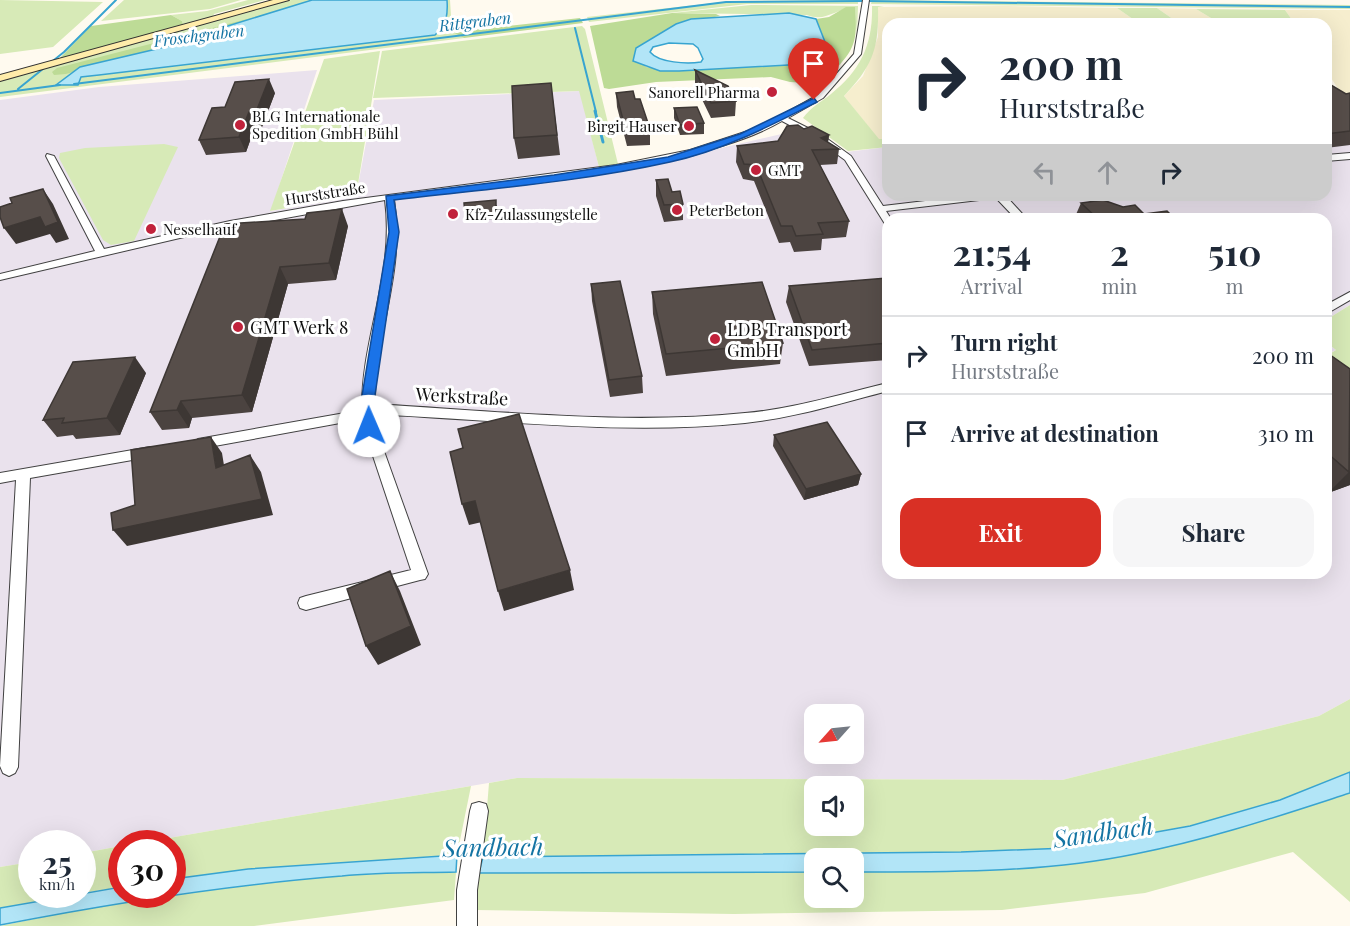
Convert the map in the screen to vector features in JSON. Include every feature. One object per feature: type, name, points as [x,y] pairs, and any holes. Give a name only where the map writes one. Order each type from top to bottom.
[{"type":"main road","points":[[0,78],[284,0]]},
{"type":"street","name":"Hurststraße","points":[[0,278],[260,218],[389,198],[558,177],[670,159],[743,136],[814,100],[840,79],[857,55],[865,36],[866,2]]},
{"type":"street","points":[[782,118],[819,137],[848,158],[882,213]]},
{"type":"street","points":[[50,156],[101,253]]},
{"type":"street","points":[[1332,158],[1350,156]]},
{"type":"street","points":[[306,603],[420,574],[369,426],[368,413],[375,345],[394,232],[389,198]]},
{"type":"street","points":[[880,209],[948,201]]},
{"type":"street","points":[[1005,201],[1016,213]]},
{"type":"street","points":[[1332,306],[1350,295]]},
{"type":"street","name":"Werkstraße","points":[[0,478],[390,410],[662,423],[746,418],[817,405],[882,389]]},
{"type":"street","points":[[9,767],[23,474]]},
{"type":"street","points":[[467,926],[467,890],[479,811]]},
{"type":"shaded area","points":[[878,7],[1117,8],[1131,18],[882,18],[882,140],[879,140],[844,96],[863,76],[878,37]]},
{"type":"shaded area","points":[[1157,8],[1196,9],[1211,18],[1171,18]]},
{"type":"shaded area","points":[[1285,10],[1350,10],[1350,94],[1342,95],[1332,79],[1332,18],[1291,18]]},
{"type":"shaded area","points":[[317,70],[271,211],[356,196],[374,100],[580,91],[599,167],[614,173],[786,133],[837,153],[882,148],[882,201],[1332,201],[1332,100],[1350,98],[1350,305],[1332,316],[1332,213],[882,213],[882,579],[1332,579],[1332,357],[1350,370],[1350,699],[1319,716],[1062,780],[864,779],[864,776],[804,776],[804,779],[517,778],[186,835],[186,830],[108,830],[108,848],[96,851],[96,830],[18,830],[18,864],[0,867],[0,100],[99,87]]},
{"type":"green space","points":[[0,0],[103,2],[53,47],[0,54]]},
{"type":"green space","points":[[124,0],[241,0],[210,9],[101,21]]},
{"type":"green space","points":[[248,0],[265,0],[214,14],[212,19],[184,27],[182,21],[171,15],[207,11]]},
{"type":"green space","points":[[291,0],[450,0],[452,32],[464,38],[0,97],[0,81]]},
{"type":"green space","points":[[858,0],[858,4],[747,4],[589,22],[587,17],[732,1]]},
{"type":"green space","points":[[872,0],[1350,5],[1350,9],[871,4]]},
{"type":"green space","points":[[751,5],[858,6],[857,35],[855,8],[820,17],[672,13]]},
{"type":"green space","points":[[872,6],[884,6],[878,7],[877,34],[868,65],[844,96],[879,139],[882,139],[882,148],[848,151],[803,118],[841,85],[857,66],[867,44],[872,20]]},
{"type":"green space","points":[[846,7],[855,7],[854,42],[846,57],[823,84],[790,82],[771,77],[656,82],[604,88],[590,26],[672,13],[716,14],[720,16],[676,24],[636,48],[646,67],[679,71],[713,67],[783,66],[825,42],[816,19],[829,17]]},
{"type":"green space","points":[[1117,8],[1157,8],[1171,18],[1131,18]]},
{"type":"green space","points":[[1196,9],[1285,10],[1291,18],[1211,18]]},
{"type":"green space","points":[[267,14],[225,34],[170,45],[66,74],[54,75],[52,72],[57,68]]},
{"type":"green space","points":[[171,15],[182,21],[184,27],[58,60],[91,26]]},
{"type":"green space","points":[[580,18],[583,23],[464,38],[452,32]]},
{"type":"green space","points":[[582,26],[585,29],[618,164],[599,167],[579,91],[373,98],[382,51]]},
{"type":"green space","points":[[380,51],[356,196],[270,211],[324,59]]},
{"type":"green space","points":[[164,144],[178,147],[134,241],[111,245],[103,240],[59,158],[60,153],[85,148]]},
{"type":"green space","points":[[1350,305],[1350,370],[1332,358],[1332,352],[1336,350],[1332,347],[1332,316]]},
{"type":"green space","points":[[1350,699],[1350,772],[1280,800],[1190,826],[1067,848],[864,853],[864,848],[804,848],[804,854],[483,857],[489,783],[517,778],[804,779],[804,836],[864,836],[864,779],[1062,780],[1319,716]]},
{"type":"green space","points":[[471,786],[457,855],[248,869],[186,877],[186,835]]},
{"type":"green space","points":[[1350,793],[1350,902],[1293,852],[1145,893],[1002,910],[734,914],[476,910],[479,873],[804,872],[804,908],[864,908],[864,872],[942,872],[1215,834]]},
{"type":"green space","points":[[108,848],[108,889],[96,891],[96,851]]},
{"type":"green space","points":[[18,864],[18,905],[0,908],[0,867]]},
{"type":"green space","points":[[456,872],[454,900],[254,926],[0,926],[108,905],[108,908],[186,908],[186,893],[344,875]]},
{"type":"water","points":[[312,0],[447,0],[447,10],[446,19],[435,35],[81,77],[78,85],[56,85],[80,67],[182,43],[205,33]]},
{"type":"water","points":[[789,13],[816,19],[825,42],[813,60],[806,64],[660,71],[633,61],[636,48],[676,24],[691,19]],"holes":[[[669,43],[693,44],[698,48],[703,59],[701,62],[666,61],[650,52],[653,47]]]},
{"type":"water","points":[[1350,772],[1350,793],[1243,827],[1135,854],[1030,868],[864,872],[864,853],[1067,848],[1190,826],[1280,800]]},
{"type":"water","points":[[804,854],[804,872],[479,873],[483,857]]},
{"type":"water","points":[[457,855],[456,872],[370,874],[256,884],[186,894],[186,877],[248,869]]},
{"type":"water","points":[[108,889],[108,905],[96,907],[96,891]]},
{"type":"water","points":[[18,905],[18,908],[91,908],[0,925],[0,908]]},
{"type":"building","points":[[695,70],[728,86],[736,101],[711,103]]},
{"type":"building","points":[[269,79],[256,112],[249,112],[239,137],[199,140],[212,108],[225,107],[235,82]]},
{"type":"building","points":[[551,83],[557,135],[514,138],[512,86]]},
{"type":"building","points":[[1332,86],[1346,94],[1350,93],[1350,131],[1332,133]]},
{"type":"building","points":[[633,91],[635,99],[640,99],[650,129],[626,131],[616,93]]},
{"type":"building","points":[[697,107],[704,123],[680,125],[674,108]]},
{"type":"building","points":[[798,125],[804,129],[812,126],[829,135],[821,138],[839,149],[812,150],[849,221],[818,223],[823,234],[796,236],[792,226],[781,226],[756,165],[744,164],[737,146],[778,141],[787,126]]},
{"type":"building","points":[[668,179],[672,192],[680,191],[683,204],[664,205],[656,180]]},
{"type":"building","points":[[43,189],[58,222],[45,227],[40,217],[4,228],[0,217],[0,207],[12,203],[10,198]]},
{"type":"building","points":[[496,200],[496,213],[465,215],[464,203]]},
{"type":"building","points":[[1106,201],[1123,207],[1135,205],[1143,213],[1092,213],[1081,203]]},
{"type":"building","name":"GMT Werk 8","points":[[342,209],[329,263],[280,267],[242,395],[181,401],[177,410],[150,412],[225,224],[305,219],[307,213]]},
{"type":"building","points":[[882,278],[882,344],[812,350],[789,286]]},
{"type":"building","points":[[620,281],[642,376],[609,380],[591,284]]},
{"type":"building","name":"LDB Transport GmbH","points":[[762,282],[783,343],[666,354],[652,292]]},
{"type":"building","points":[[1332,356],[1350,369],[1349,472],[1332,457]]},
{"type":"building","points":[[135,357],[107,418],[62,423],[64,418],[43,420],[73,362]]},
{"type":"building","points":[[519,414],[570,570],[498,591],[475,501],[462,504],[450,452],[463,448],[458,429]]},
{"type":"building","points":[[827,422],[861,474],[806,489],[774,435]]},
{"type":"building","points":[[211,437],[216,468],[250,455],[262,499],[113,530],[111,513],[135,505],[131,450]]},
{"type":"building","points":[[390,571],[411,626],[366,646],[347,589]]},
{"type":"waterway","points":[[18,89],[64,52],[116,0]]},
{"type":"waterway","name":"Rittgraben","points":[[74,84],[726,2],[865,1],[1350,7]]},
{"type":"waterway","points":[[575,28],[596,112]]},
{"type":"waterway","name":"Rittgraben","points":[[0,93],[60,85]]},
{"type":"waterway","points":[[595,111],[603,142]]},
{"type":"place","name":"Sanorell Pharma","points":[[772,92]]},
{"type":"place","name":"BLG Internationale Spedition GmbH Bühl","points":[[240,125]]},
{"type":"place","name":"Birgit Hauser","points":[[689,126]]},
{"type":"place","name":"GMT","points":[[756,170]]},
{"type":"place","name":"PeterBeton","points":[[677,210]]},
{"type":"place","name":"Kfz-Zulassungstelle","points":[[453,214]]},
{"type":"place","name":"Nesselhauf","points":[[151,229]]},
{"type":"place","name":"GMT Werk 8","points":[[238,327]]},
{"type":"place","name":"LDB Transport GmbH","points":[[715,339]]},
{"type":"route","points":[[369,426],[368,402],[375,345],[394,232],[393,212],[389,198],[423,192],[554,178],[670,159],[743,136],[814,100]]},
{"type":"water label","name":"Froschgraben","points":[[199,35]]},
{"type":"water label","name":"Sandbach","points":[[1103,831]]},
{"type":"water label","name":"Sandbach","points":[[493,846]]}]
